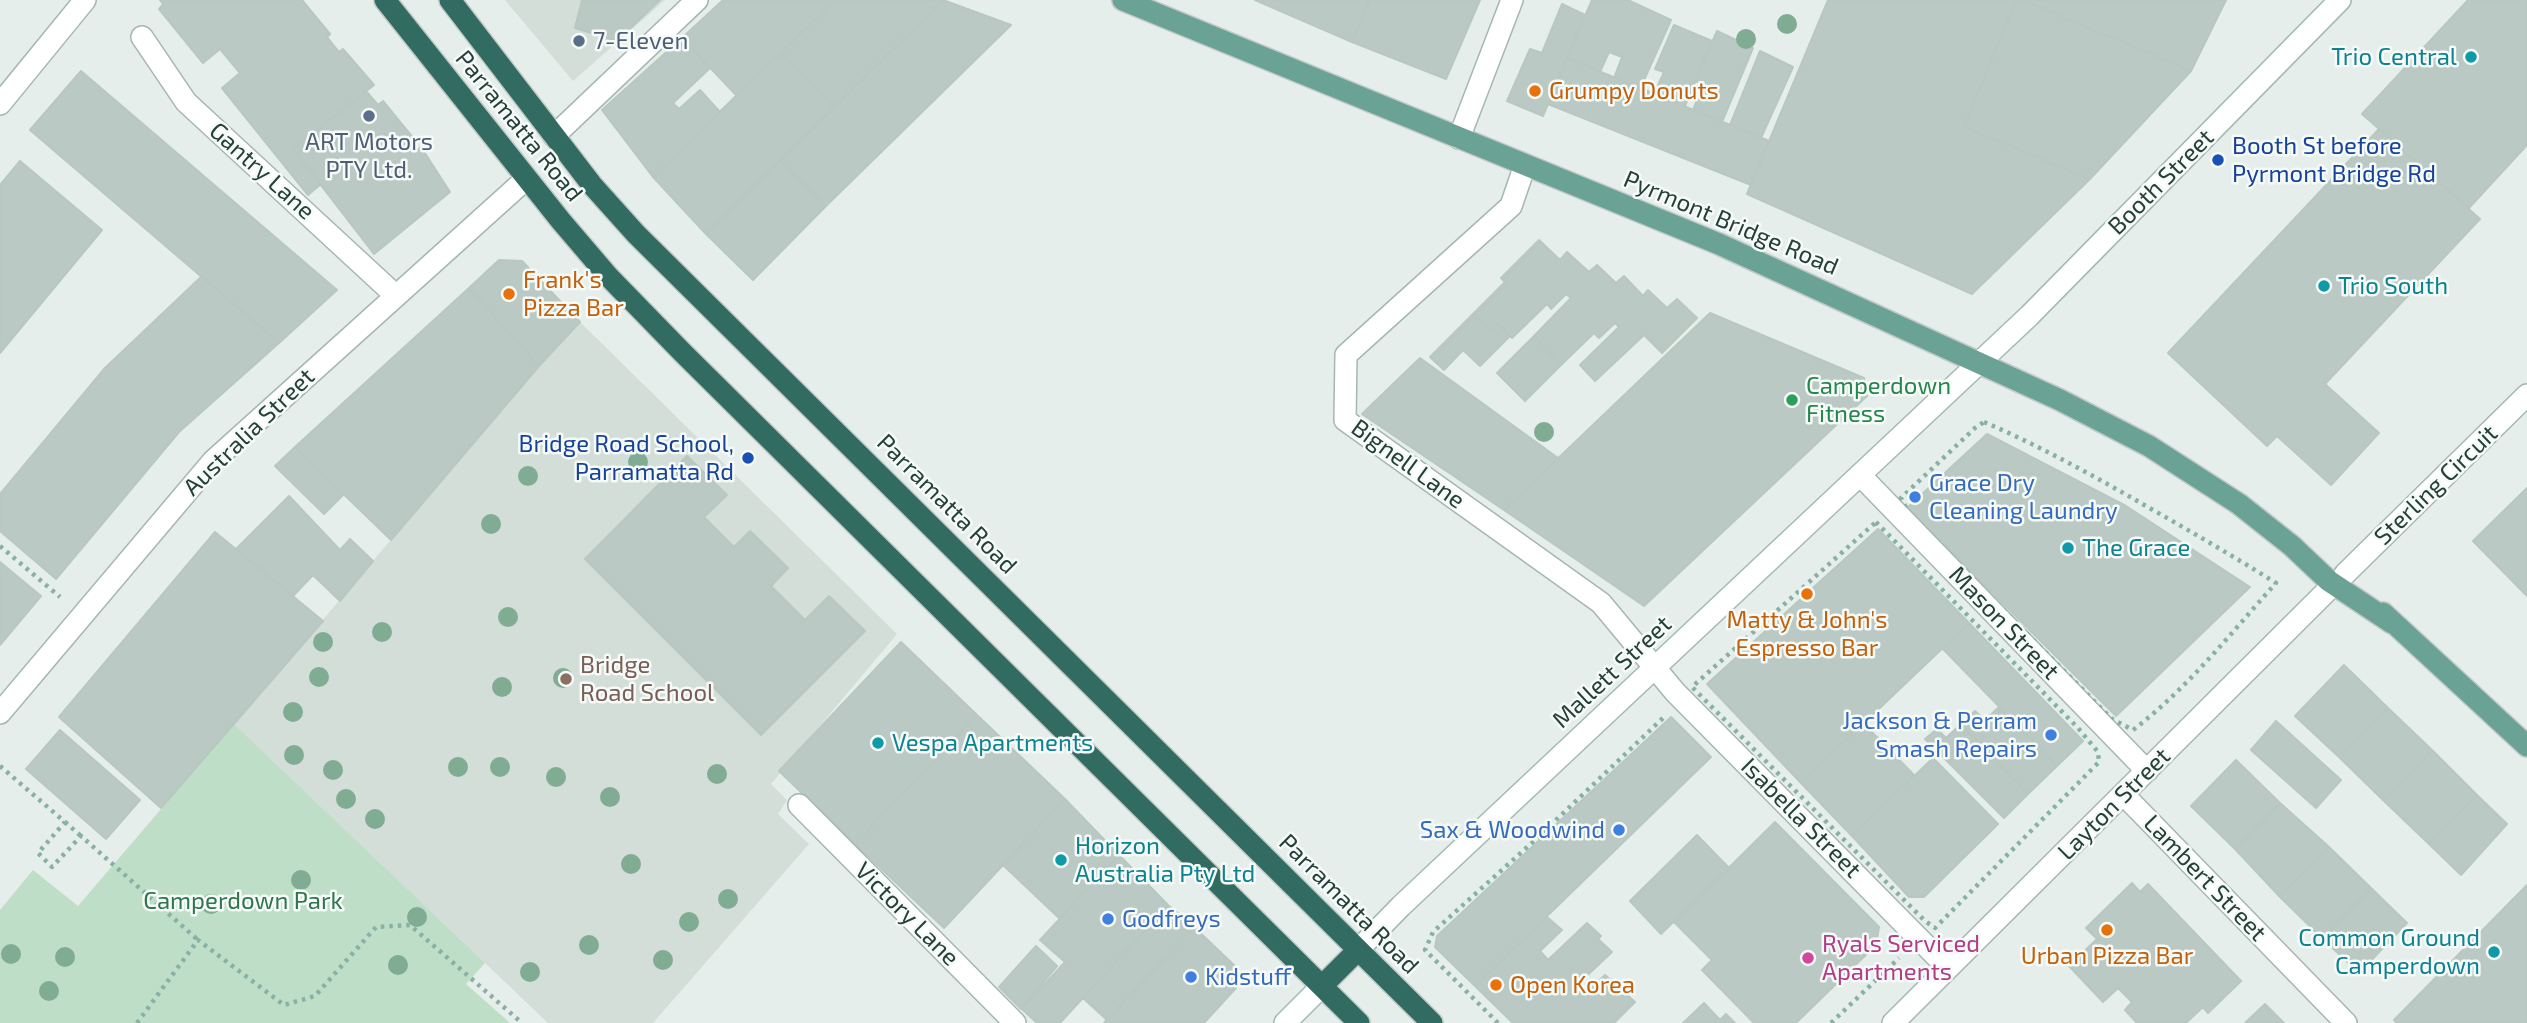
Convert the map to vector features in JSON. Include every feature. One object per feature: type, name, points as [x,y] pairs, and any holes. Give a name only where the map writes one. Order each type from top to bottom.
[{"type":"highway","name":"Parramatta Road","points":[[385,0],[526,178],[608,276],[1359,1023]]},
{"type":"highway","name":"Parramatta Road","points":[[450,0],[592,185],[636,234],[1432,1023]]},
{"type":"highway","name":"Mallett Street","points":[[1322,986],[1358,950]]},
{"type":"main road","name":"Pyrmont Bridge Road","points":[[1123,0],[1719,244],[1980,363],[2149,446],[2239,505],[2339,579],[2392,623],[2527,746]]},
{"type":"street","points":[[0,104],[85,0]]},
{"type":"street","points":[[554,136],[697,0]]},
{"type":"street","points":[[1459,138],[1512,0]]},
{"type":"street","name":"Booth Street","points":[[1980,363],[2340,0]]},
{"type":"street","name":"Gantry Lane","points":[[142,37],[186,102],[395,295]]},
{"type":"street","name":"Bignell Lane","points":[[1525,165],[1510,206],[1346,355],[1345,420],[1601,603],[1655,668]]},
{"type":"street","name":"Australia Street","points":[[0,713],[213,461],[526,178]]},
{"type":"street","name":"Mallett Street","points":[[1358,950],[1980,363]]},
{"type":"street","name":"Sterling Circuit","points":[[2339,579],[2527,395]]},
{"type":"street","name":"Mason Street","points":[[1860,475],[2147,771]]},
{"type":"street","name":"Layton Street","points":[[1893,1023],[2339,579]]},
{"type":"street","name":"Isabella Street","points":[[1655,668],[1687,692],[1928,934],[1948,968]]},
{"type":"street","name":"Lambert Street","points":[[2123,794],[2346,1023]]},
{"type":"street","name":"Victory Lane","points":[[799,806],[1015,1023]]},
{"type":"street","name":"Mallett Street","points":[[1285,1023],[1322,986]]},
{"type":"path","points":[[1984,422],[2027,441],[2108,484],[2276,583],[2214,654],[2160,709],[2133,730],[2112,719],[1911,517],[1901,498],[1984,422]]},
{"type":"path","points":[[1498,1023],[1426,950],[1433,932],[1534,841],[1687,692],[1876,522],[2078,728],[2098,752],[2099,762],[1928,934],[1894,962],[1831,1023]]},
{"type":"path","points":[[0,546],[82,616]]},
{"type":"path","points":[[1687,692],[1925,922],[1928,934]]},
{"type":"path","points":[[0,766],[198,940],[284,1005],[315,996],[376,928],[410,925],[522,1023]]},
{"type":"path","points":[[65,822],[38,853],[52,867],[81,836]]},
{"type":"path","points":[[137,1023],[198,940]]},
{"type":"shaded area","name":"7-Eleven","points":[[505,0],[665,0],[573,81]]},
{"type":"shaded area","name":"Bridge Road School","points":[[580,322],[897,634],[771,784],[787,800],[778,814],[809,844],[653,1023],[548,1023],[234,724],[539,366]]},
{"type":"green space","name":"Camperdown Park","points":[[234,724],[485,963],[466,984],[510,1023],[0,1023],[0,910],[33,870],[78,906]]},
{"type":"building","points":[[160,0],[302,0],[330,34],[327,37],[339,52],[343,49],[374,85],[293,149],[321,184],[308,195],[222,88],[240,73],[220,49],[203,63],[159,9],[163,4]]},
{"type":"building","points":[[582,0],[660,0],[617,41],[575,28]]},
{"type":"building","points":[[723,0],[835,0],[737,96],[682,38]]},
{"type":"building","points":[[835,0],[943,0],[834,107],[780,53]]},
{"type":"building","points":[[943,0],[1011,25],[826,206],[780,161]]},
{"type":"building","points":[[1255,0],[1370,0],[1352,42]]},
{"type":"building","points":[[1370,0],[1480,0],[1446,79],[1352,42]]},
{"type":"building","points":[[1592,0],[1628,0],[1671,20],[1640,89],[1614,78],[1622,57],[1609,52],[1600,72],[1567,58]]},
{"type":"building","points":[[1828,0],[2016,0],[1964,127],[2090,179],[1972,294],[1747,194]]},
{"type":"building","points":[[2016,0],[2023,0],[2191,71],[2090,179],[1964,127]]},
{"type":"building","points":[[2023,0],[2226,0],[2191,71]]},
{"type":"building","name":"Trio Central","points":[[2468,0],[2527,0],[2527,145],[2469,208],[2362,114]]},
{"type":"building","points":[[1562,4],[1585,15],[1543,116],[1507,101],[1530,49],[1542,53]]},
{"type":"building","points":[[1674,25],[1712,41],[1685,106],[1654,94],[1664,72],[1655,69]]},
{"type":"building","points":[[1717,31],[1753,48],[1722,122],[1693,110],[1703,84],[1695,81]]},
{"type":"building","points":[[682,38],[710,68],[673,103],[679,109],[700,90],[720,112],[653,177],[602,110]]},
{"type":"building","points":[[1760,51],[1793,67],[1761,138],[1730,125]]},
{"type":"building","points":[[780,53],[834,107],[706,234],[653,177]]},
{"type":"building","points":[[1567,58],[1769,141],[1751,185],[1548,104]]},
{"type":"building","points":[[81,71],[337,290],[279,343],[30,130]]},
{"type":"building","points":[[366,91],[378,105],[383,101],[414,139],[409,143],[416,151],[421,147],[450,192],[374,254],[293,149]]},
{"type":"building","name":"Trio South","points":[[2379,129],[2480,219],[2325,384],[2379,433],[2331,485],[2277,436],[2267,446],[2168,353]]},
{"type":"building","points":[[20,161],[102,230],[0,353],[0,185]]},
{"type":"building","points":[[780,161],[826,206],[753,280],[706,234]]},
{"type":"building","points":[[1539,240],[1560,260],[1567,252],[1589,272],[1597,265],[1616,283],[1624,276],[1643,296],[1648,290],[1667,308],[1677,299],[1697,318],[1662,353],[1644,335],[1595,381],[1580,365],[1619,327],[1615,323],[1599,338],[1594,333],[1561,365],[1534,336],[1571,298],[1566,294],[1551,309],[1547,304],[1512,338],[1498,324],[1491,332],[1473,314],[1505,282],[1501,278]]},
{"type":"building","points":[[499,260],[522,261],[580,322],[539,366],[469,288]]},
{"type":"building","points":[[202,276],[279,343],[179,432],[56,579],[0,531],[0,494],[105,368]]},
{"type":"building","points":[[469,288],[539,366],[391,540],[295,447]]},
{"type":"building","points":[[1710,313],[1864,378],[1867,396],[1644,606],[1504,510]]},
{"type":"building","points":[[1473,314],[1491,332],[1498,324],[1510,336],[1480,366],[1463,350],[1444,370],[1430,357]]},
{"type":"building","points":[[1534,336],[1561,365],[1525,401],[1497,373]]},
{"type":"building","points":[[1420,358],[1558,458],[1504,510],[1362,414]]},
{"type":"building","name":"The Grace","points":[[1987,434],[2126,506],[2250,587],[2116,716],[1907,508]]},
{"type":"building","points":[[295,447],[344,494],[324,514],[275,466]]},
{"type":"building","points":[[687,456],[727,495],[704,517],[734,547],[750,531],[788,568],[771,586],[805,620],[829,596],[865,631],[761,735],[585,559]]},
{"type":"building","points":[[2527,488],[2527,596],[2473,541]]},
{"type":"building","points":[[289,496],[340,550],[350,539],[373,561],[340,601],[313,575],[293,596],[236,549]]},
{"type":"building","points":[[1878,529],[1969,623],[1801,783],[1707,684]]},
{"type":"building","points":[[215,532],[323,621],[161,808],[59,717]]},
{"type":"building","points":[[0,562],[41,596],[0,645]]},
{"type":"building","points":[[1969,623],[2083,741],[2057,766],[1942,648]]},
{"type":"building","name":"Vespa Apartments","points":[[901,642],[977,715],[855,844],[779,771]]},
{"type":"building","points":[[2344,665],[2388,708],[2340,758],[2295,716]]},
{"type":"building","points":[[1999,707],[2057,766],[2028,794],[1961,724],[1975,711],[1985,720]]},
{"type":"building","points":[[2388,708],[2432,750],[2383,800],[2340,758]]},
{"type":"building","points":[[977,715],[1065,799],[944,928],[855,844]]},
{"type":"building","points":[[1671,717],[1711,757],[1475,986],[1435,947],[1437,936]]},
{"type":"building","points":[[2276,721],[2341,780],[2316,808],[2251,750]]},
{"type":"building","points":[[1863,723],[1914,775],[1852,836],[1801,783]]},
{"type":"building","points":[[1961,724],[2028,794],[2004,818],[1925,739],[1937,729],[1946,738]]},
{"type":"building","points":[[60,730],[140,800],[106,839],[26,769]]},
{"type":"building","points":[[2432,750],[2477,795],[2429,844],[2383,800]]},
{"type":"building","points":[[1933,758],[1998,824],[1924,897],[1909,897],[1852,836]]},
{"type":"building","points":[[2236,760],[2280,803],[2235,849],[2191,806]]},
{"type":"building","points":[[2477,795],[2507,824],[2461,875],[2429,844]]},
{"type":"building","name":"Horizon Australia Pty Ltd","points":[[1065,799],[1119,855],[1060,919],[1003,865]]},
{"type":"building","points":[[2280,803],[2328,846],[2280,897],[2235,849]]},
{"type":"building","points":[[1775,822],[1879,927],[1876,945],[1796,1023],[1754,1023],[1702,970],[1712,960],[1674,922]]},
{"type":"building","points":[[1697,835],[1729,868],[1661,934],[1630,901]]},
{"type":"building","points":[[2328,846],[2371,888],[2323,939],[2280,897]]},
{"type":"building","points":[[1119,855],[1168,905],[1060,1023],[1037,1023],[1022,1009],[1065,962],[1040,940]]},
{"type":"building","points":[[2132,883],[2140,892],[2148,884],[2241,981],[2208,1013],[2203,1007],[2186,1023],[2137,1023],[2125,1010],[2132,1002],[2118,988],[2103,1002],[2069,966],[2097,939],[2086,928]]},
{"type":"building","name":"Common Ground Camperdown","points":[[2527,885],[2527,1023],[2397,1023],[2394,1020]]},
{"type":"building","points":[[2371,888],[2407,923],[2359,973],[2323,939]]},
{"type":"building","points":[[1168,905],[1194,927],[1107,1020],[1083,998]]},
{"type":"building","points":[[1547,917],[1562,930],[1540,951],[1548,960],[1587,923],[1601,936],[1598,939],[1612,952],[1576,986],[1584,995],[1605,975],[1635,1002],[1614,1023],[1513,1023],[1475,986]]},
{"type":"building","name":"Kidstuff","points":[[1194,927],[1235,966],[1236,988],[1204,1023],[1104,1023]]},
{"type":"building","points":[[1036,946],[1057,966],[1021,1009],[999,987]]},
{"type":"building","points":[[1704,1003],[1720,1020],[1726,1014],[1735,1023],[1683,1023]]},
{"type":"building","points":[[2265,1004],[2284,1023],[2245,1023]]},
{"type":"place","name":"7-Eleven","points":[[579,41]]},
{"type":"place","name":"Trio Central","points":[[2471,57]]},
{"type":"place","name":"Grumpy Donuts","points":[[1535,91]]},
{"type":"place","name":"ART Motors PTY Ltd.","points":[[369,116]]},
{"type":"place","name":"Booth St before Pyrmont Bridge Rd","points":[[2218,160]]},
{"type":"place","name":"Trio South","points":[[2324,286]]},
{"type":"place","name":"Frank's Pizza Bar","points":[[509,294]]},
{"type":"place","name":"Camperdown Fitness","points":[[1792,400]]},
{"type":"place","name":"Bridge Road School, Parramatta Rd","points":[[748,458]]},
{"type":"place","name":"Grace Dry Cleaning Laundry","points":[[1915,497]]},
{"type":"place","name":"The Grace","points":[[2068,548]]},
{"type":"place","name":"Matty & John's Espresso Bar","points":[[1807,594]]},
{"type":"place","name":"Bridge Road School","points":[[566,679]]},
{"type":"place","name":"Jackson & Perram Smash Repairs","points":[[2051,735]]},
{"type":"place","name":"Vespa Apartments","points":[[878,743]]},
{"type":"place","name":"Sax & Woodwind","points":[[1619,830]]},
{"type":"place","name":"Horizon Australia Pty Ltd","points":[[1061,860]]},
{"type":"place","name":"Godfreys","points":[[1108,919]]},
{"type":"place","name":"Urban Pizza Bar","points":[[2107,930]]},
{"type":"place","name":"Common Ground Camperdown","points":[[2494,952]]},
{"type":"place","name":"Ryals Serviced Apartments","points":[[1808,958]]},
{"type":"place","name":"Kidstuff","points":[[1191,977]]},
{"type":"place","name":"Open Korea","points":[[1496,985]]}]
